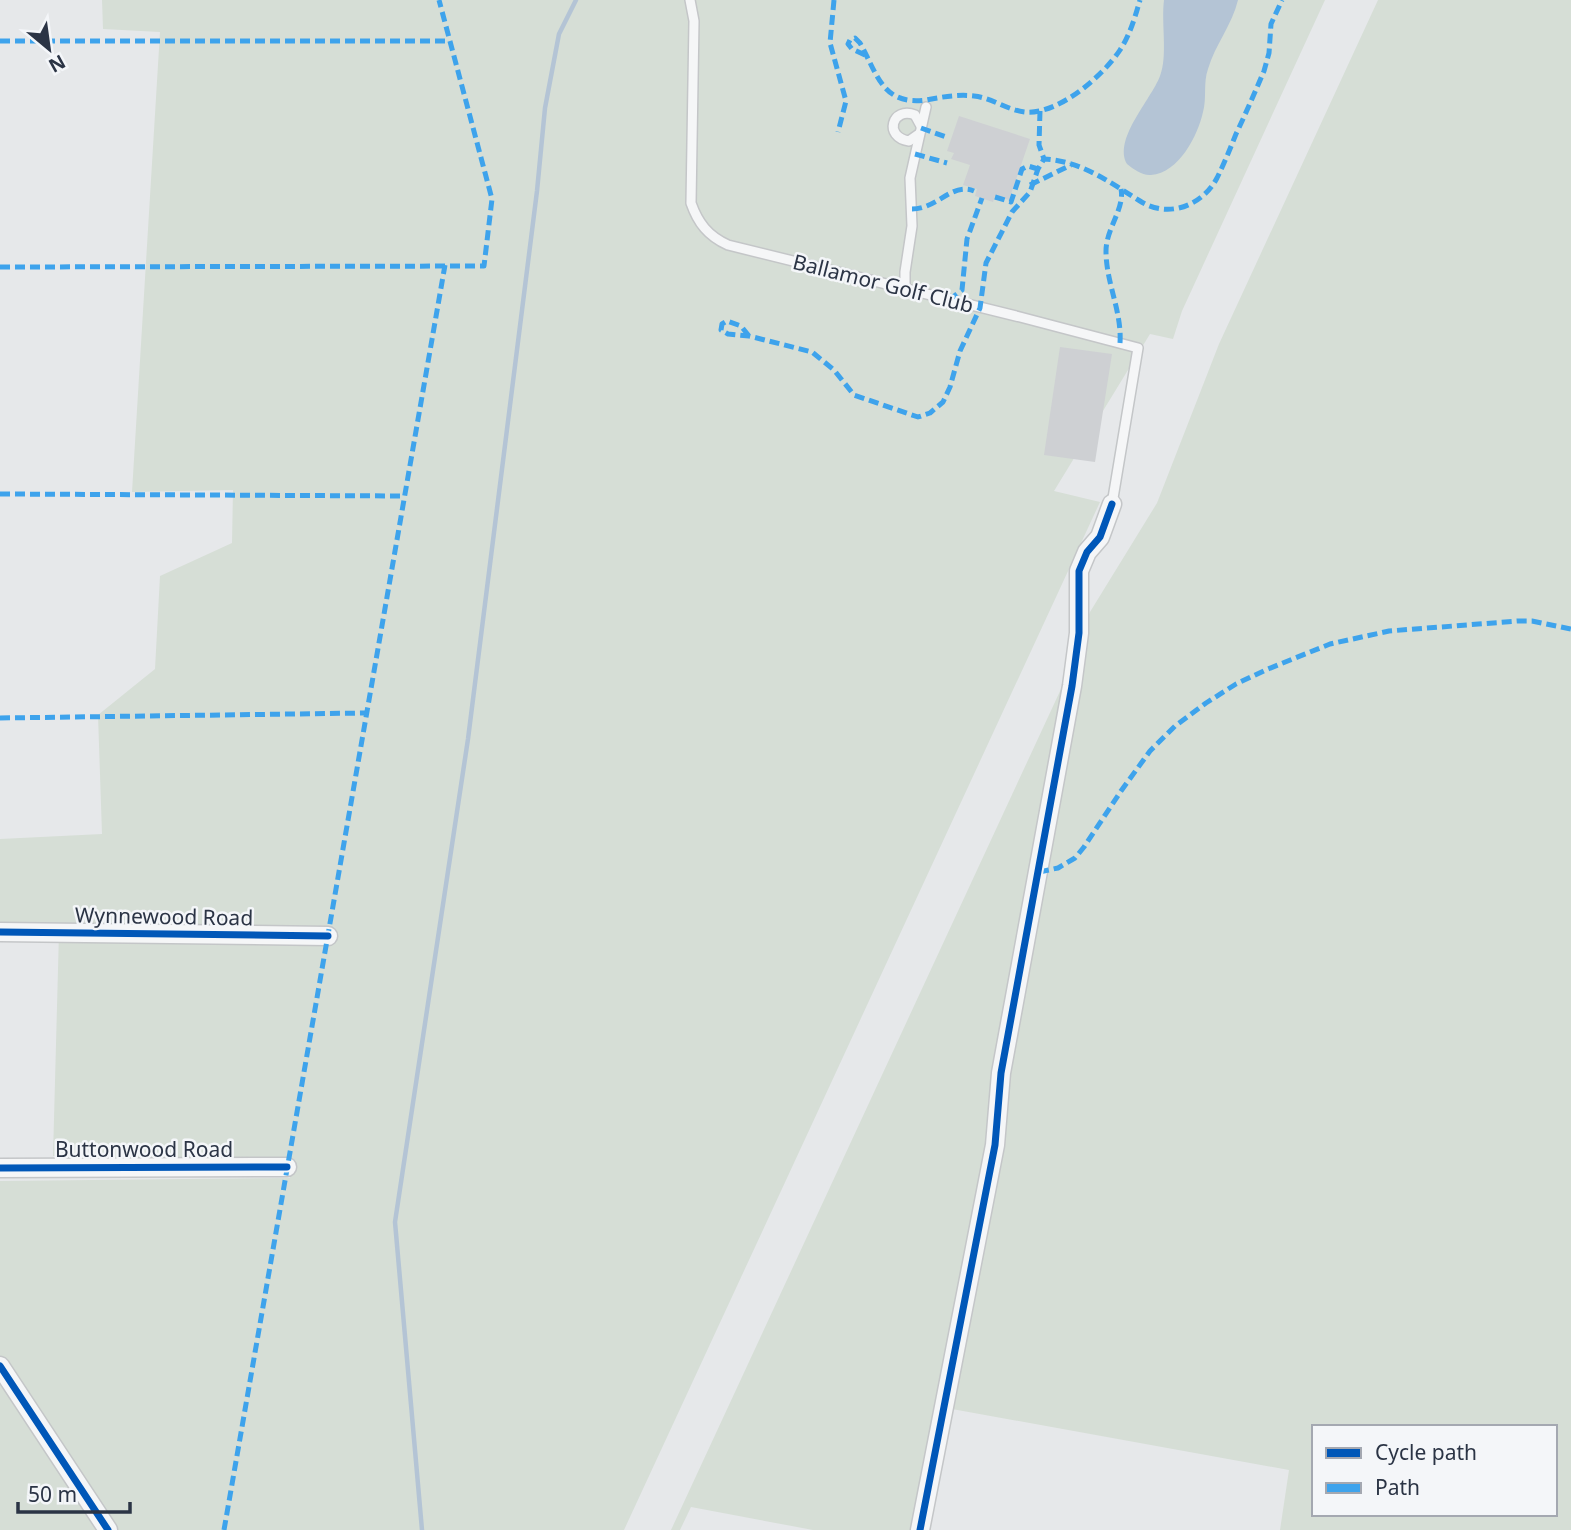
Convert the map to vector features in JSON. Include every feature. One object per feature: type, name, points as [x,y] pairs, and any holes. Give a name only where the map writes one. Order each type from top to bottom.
[{"type":"street","points":[[920,1530],[995,1145],[1001,1073],[1072,686],[1079,633],[1079,571],[1087,552],[1100,537],[1112,505]]},
{"type":"street","name":"Wynnewood Road","points":[[0,932],[328,936]]},
{"type":"street","name":"Buttonwood Road","points":[[0,1168],[288,1167]]},
{"type":"street","points":[[0,1366],[108,1530]]},
{"type":"lane","name":"Ballamor Golf Club","points":[[690,0],[694,21],[690,193],[701,226],[709,235],[728,245],[1138,348],[1112,505]]},
{"type":"lane","points":[[905,289],[912,226],[909,187],[926,107]]},
{"type":"shaded area","points":[[102,0],[1325,0],[1182,311],[1173,339],[1150,334],[1054,491],[1100,502],[624,1530],[0,1530],[0,1181],[290,1178],[293,1161],[53,1156],[59,932],[0,932],[0,839],[102,834],[98,715],[155,669],[160,576],[232,543],[233,490],[132,492],[160,32],[103,29]]},
{"type":"shaded area","points":[[1378,0],[1571,0],[1571,1530],[1280,1530],[1289,1470],[941,1407],[918,1530],[813,1530],[691,1507],[680,1530],[671,1530],[1061,689],[1090,612],[1157,503],[1219,344]]},
{"type":"water","points":[[1164,0],[1238,0],[1208,69],[1203,112],[1192,142],[1170,168],[1148,175],[1127,164],[1125,143],[1160,76],[1164,49]]},
{"type":"building","points":[[959,116],[1030,139],[1009,200],[995,196],[993,202],[975,196],[977,189],[963,185],[970,165],[951,159],[954,153],[947,151]]},
{"type":"building","points":[[1060,347],[1112,354],[1095,462],[1044,455]]},
{"type":"waterway","points":[[422,1530],[395,1222],[468,739],[537,191],[545,108],[559,34],[576,0]]},
{"type":"marked path","points":[[0,267],[484,266],[492,199],[439,0]]},
{"type":"marked path","points":[[834,0],[830,43],[846,101],[838,132]]},
{"type":"marked path","points":[[865,55],[852,49],[848,44],[850,40],[855,38],[860,43],[883,85],[890,93],[900,98],[911,101],[974,96],[1018,111],[1038,111],[1065,101],[1103,71],[1124,44],[1140,0]]},
{"type":"marked path","points":[[749,336],[741,326],[727,321],[722,324],[721,330],[728,334],[749,336],[812,352],[834,370],[854,395],[918,417],[930,413],[943,402],[960,351],[980,308],[986,263],[1012,212],[1030,192],[1044,159],[1083,168],[1140,201],[1162,209],[1183,207],[1203,196],[1211,188],[1225,162],[1264,71],[1269,53],[1271,24],[1282,0]]},
{"type":"marked path","points":[[0,41],[450,41]]},
{"type":"marked path","points":[[1040,111],[1039,145],[1044,159]]},
{"type":"marked path","points":[[921,128],[946,137]]},
{"type":"marked path","points":[[915,154],[947,163]]},
{"type":"marked path","points":[[1030,185],[1071,165]]},
{"type":"marked path","points":[[995,197],[1011,202],[1022,169],[1028,166],[1038,169]]},
{"type":"marked path","points":[[1120,343],[1119,320],[1108,274],[1106,251],[1122,196],[1121,189]]},
{"type":"marked path","points":[[912,209],[929,205],[959,190],[974,191]]},
{"type":"marked path","points":[[949,300],[962,290],[967,239],[982,198]]},
{"type":"marked path","points":[[224,1530],[445,265]]},
{"type":"marked path","points":[[0,494],[405,496]]},
{"type":"marked path","points":[[1039,872],[1058,868],[1075,858],[1150,751],[1175,726],[1236,684],[1268,669],[1330,644],[1389,631],[1518,621],[1571,629]]},
{"type":"marked path","points":[[0,718],[367,713]]},
{"type":"cycle path","points":[[920,1530],[995,1145],[1001,1073],[1072,686],[1079,633],[1079,571],[1087,552],[1100,537],[1112,504]]},
{"type":"cycle path","points":[[0,932],[328,936]]},
{"type":"cycle path","points":[[0,1168],[287,1167]]},
{"type":"cycle path","points":[[0,1366],[108,1530]]}]
